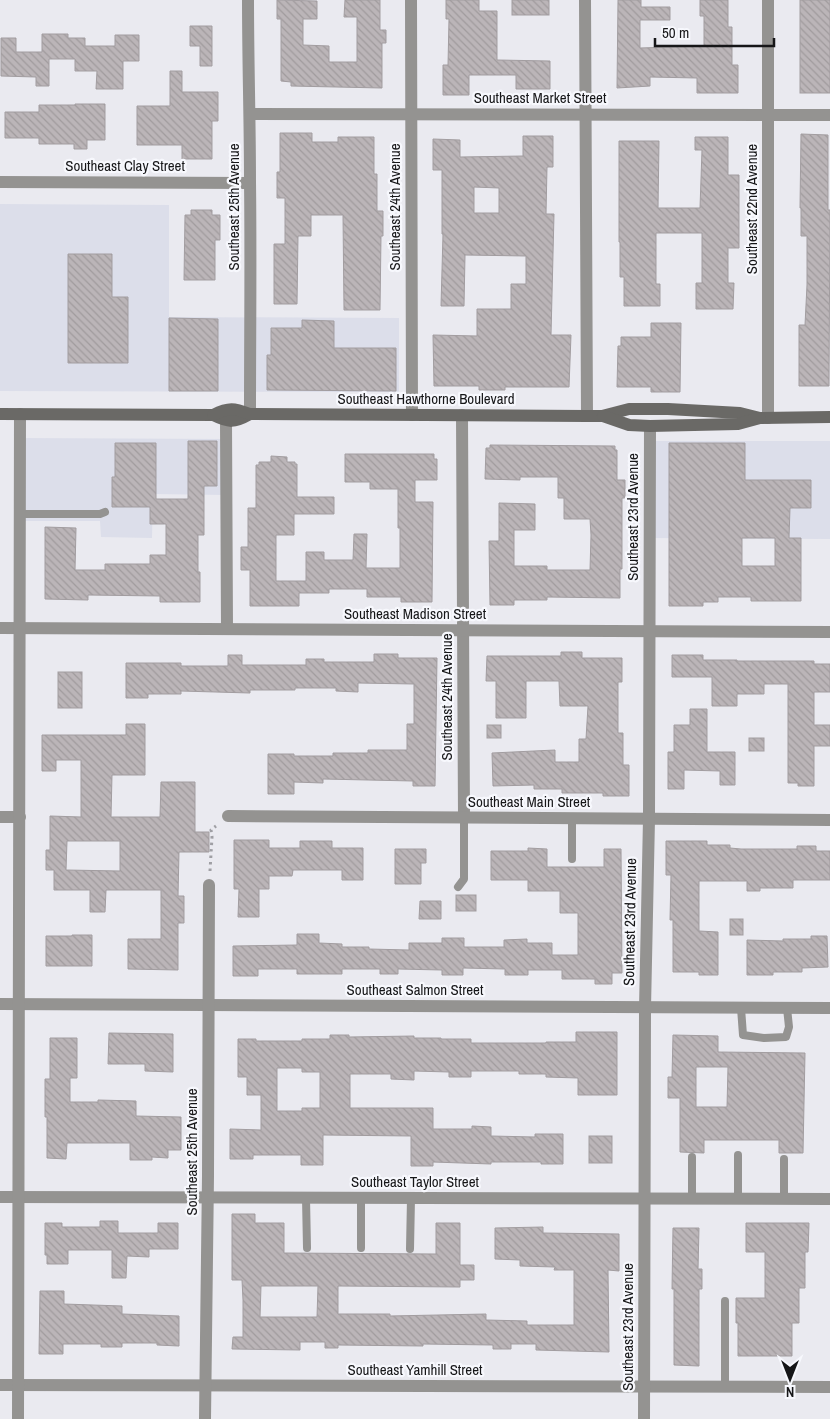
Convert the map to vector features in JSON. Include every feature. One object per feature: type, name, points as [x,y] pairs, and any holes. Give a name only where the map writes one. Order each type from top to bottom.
[{"type":"main road","name":"Southeast Hawthorne Boulevard","points":[[213,415],[224,409],[237,409],[250,414],[602,416],[629,409],[668,409],[740,413],[764,418]]},
{"type":"main road","name":"Southeast Hawthorne Boulevard","points":[[0,414],[213,415],[226,421],[237,421],[250,414]]},
{"type":"main road","name":"Southeast Hawthorne Boulevard","points":[[602,416],[629,425],[650,426],[738,424],[764,418],[830,417]]},
{"type":"street","name":"Southeast 25th Avenue","points":[[248,0],[250,414]]},
{"type":"street","name":"Southeast 24th Avenue","points":[[411,0],[412,415]]},
{"type":"street","points":[[585,0],[587,416]]},
{"type":"street","name":"Southeast 22nd Avenue","points":[[764,418],[768,0]]},
{"type":"street","name":"Southeast Market Street","points":[[250,114],[830,115]]},
{"type":"street","name":"Southeast Clay Street","points":[[0,182],[250,183]]},
{"type":"street","points":[[18,1419],[20,414]]},
{"type":"street","name":"Southeast 24th Avenue","points":[[462,415],[464,818]]},
{"type":"street","points":[[226,421],[227,629]]},
{"type":"street","name":"Southeast 23rd Avenue","points":[[644,1419],[650,426]]},
{"type":"street","name":"Southeast Madison Street","points":[[0,628],[830,632]]},
{"type":"street","name":"Southeast Main Street","points":[[228,816],[830,820]]},
{"type":"street","points":[[0,817],[20,817]]},
{"type":"street","name":"Southeast 25th Avenue","points":[[205,1419],[209,884]]},
{"type":"street","name":"Southeast Salmon Street","points":[[0,1004],[830,1008]]},
{"type":"street","name":"Southeast Taylor Street","points":[[0,1197],[830,1199]]},
{"type":"street","name":"Southeast Yamhill Street","points":[[0,1385],[830,1387]]},
{"type":"lane","points":[[21,514],[100,514],[105,512]]},
{"type":"lane","name":"Southeast 24th Avenue","points":[[458,887],[464,879],[464,818]]},
{"type":"lane","points":[[572,819],[572,859]]},
{"type":"lane","points":[[741,1008],[743,1036],[764,1038],[786,1037],[788,1027],[787,1008]]},
{"type":"lane","points":[[738,1155],[738,1199]]},
{"type":"lane","points":[[692,1157],[692,1199]]},
{"type":"lane","points":[[784,1159],[784,1199]]},
{"type":"lane","points":[[306,1198],[307,1248]]},
{"type":"lane","points":[[361,1198],[361,1248]]},
{"type":"lane","points":[[410,1249],[411,1198]]},
{"type":"lane","points":[[725,1301],[725,1386]]},
{"type":"path","points":[[209,884],[212,854],[211,830],[216,826]]},
{"type":"shaded area","points":[[0,204],[169,205],[169,317],[399,318],[399,392],[0,391]]},
{"type":"shaded area","points":[[19,438],[225,439],[225,495],[153,494],[152,538],[101,537],[100,521],[19,521]]},
{"type":"shaded area","points":[[648,441],[830,441],[830,539],[648,538]]},
{"type":"building","points":[[277,0],[317,1],[317,19],[303,19],[303,45],[329,46],[329,62],[357,62],[357,17],[344,17],[345,0],[380,0],[380,30],[386,30],[386,43],[382,43],[382,88],[291,86],[291,82],[281,81],[281,19],[277,19]]},
{"type":"building","points":[[446,0],[479,0],[479,11],[497,11],[497,60],[550,61],[550,89],[516,89],[516,75],[469,75],[469,95],[443,95],[443,65],[448,65],[449,19],[446,19]]},
{"type":"building","points":[[512,0],[549,0],[549,15],[512,15]]},
{"type":"building","points":[[618,0],[641,0],[641,7],[670,7],[670,20],[640,20],[640,48],[704,46],[704,16],[700,16],[700,0],[728,0],[728,27],[732,27],[732,65],[738,65],[738,93],[697,93],[697,78],[650,77],[650,86],[617,88]]},
{"type":"building","points":[[800,0],[830,0],[830,93],[800,93]]},
{"type":"building","points":[[190,26],[212,26],[212,66],[200,66],[200,46],[190,46]]},
{"type":"building","points":[[42,34],[68,34],[68,38],[85,38],[85,46],[115,46],[115,35],[139,35],[139,61],[123,61],[123,89],[96,89],[97,71],[75,71],[75,59],[49,59],[49,86],[36,86],[36,77],[1,76],[1,38],[16,38],[16,52],[42,52]]},
{"type":"building","points":[[170,71],[182,71],[182,92],[218,92],[218,121],[212,121],[212,159],[182,159],[182,145],[137,145],[137,106],[170,106]]},
{"type":"building","points":[[105,104],[105,140],[87,140],[87,149],[74,149],[74,144],[39,144],[39,138],[5,138],[5,112],[39,112],[39,105]]},
{"type":"building","points":[[280,133],[312,133],[312,142],[338,142],[338,137],[374,137],[377,211],[383,211],[380,310],[344,310],[343,215],[311,215],[311,236],[298,236],[297,304],[274,304],[274,244],[285,244],[285,198],[277,198],[277,172],[280,172]]},
{"type":"building","points":[[801,134],[828,135],[828,210],[830,210],[829,386],[799,386],[799,325],[805,325],[807,285],[807,236],[801,236]]},
{"type":"building","points":[[523,136],[553,136],[553,167],[547,167],[546,214],[554,214],[551,335],[571,335],[569,387],[505,387],[505,390],[479,390],[479,386],[434,386],[433,335],[477,336],[477,309],[511,309],[511,284],[526,284],[526,256],[465,255],[464,306],[441,306],[442,170],[433,170],[433,139],[460,140],[460,157],[523,156]],"holes":[[[474,187],[499,188],[499,213],[474,213]]]},
{"type":"building","points":[[695,137],[728,137],[728,175],[739,175],[739,248],[728,248],[728,283],[734,283],[733,309],[696,309],[696,283],[702,283],[702,233],[656,233],[656,284],[660,284],[660,306],[624,306],[624,277],[620,277],[619,141],[659,141],[658,208],[700,208],[702,150],[695,150]]},
{"type":"building","points":[[191,210],[212,210],[212,215],[220,215],[220,240],[215,240],[215,280],[184,280],[185,215],[191,215]]},
{"type":"building","points":[[68,254],[112,254],[112,297],[128,297],[128,363],[68,363]]},
{"type":"building","points":[[169,318],[218,319],[218,391],[169,391]]},
{"type":"building","points":[[302,320],[334,321],[334,348],[396,348],[396,391],[267,390],[267,355],[271,355],[271,328],[302,328]]},
{"type":"building","points":[[651,323],[681,323],[680,392],[651,392],[651,387],[617,387],[618,346],[621,346],[621,337],[651,337]]},
{"type":"building","points":[[188,441],[217,441],[217,486],[204,486],[204,535],[198,535],[200,602],[160,602],[160,596],[88,595],[88,600],[45,599],[45,527],[76,528],[75,570],[105,570],[105,564],[150,564],[150,555],[166,555],[166,524],[150,524],[150,507],[112,507],[112,477],[115,477],[115,443],[156,443],[156,499],[188,499]]},
{"type":"building","points":[[669,443],[745,443],[745,480],[811,480],[811,508],[790,508],[789,538],[801,538],[801,601],[751,601],[751,597],[718,597],[718,602],[703,602],[703,606],[669,606]],"holes":[[[742,538],[775,538],[775,566],[742,566]]]},
{"type":"building","points":[[490,445],[615,446],[615,450],[617,450],[617,480],[625,480],[625,498],[622,498],[620,598],[547,597],[547,600],[514,600],[514,605],[490,605],[489,541],[499,541],[499,503],[535,504],[535,530],[514,530],[514,566],[547,566],[547,570],[590,570],[591,535],[590,519],[564,519],[564,498],[558,498],[558,477],[520,477],[520,480],[485,479],[486,448],[490,448]]},
{"type":"building","points":[[345,454],[434,454],[434,459],[437,459],[437,480],[415,480],[415,502],[433,502],[432,602],[401,602],[401,597],[367,597],[367,589],[329,589],[329,593],[299,593],[299,606],[250,606],[250,570],[241,570],[241,547],[248,547],[248,508],[256,508],[256,465],[259,465],[259,462],[271,462],[271,456],[287,457],[287,462],[295,462],[297,464],[297,497],[334,497],[334,514],[294,514],[294,535],[276,535],[276,581],[306,581],[306,552],[324,552],[324,560],[353,560],[354,534],[367,534],[366,568],[400,568],[398,489],[370,489],[370,482],[345,482]]},
{"type":"building","points":[[561,652],[582,652],[582,658],[622,658],[622,682],[618,682],[618,733],[623,733],[623,765],[629,765],[629,796],[603,796],[603,793],[562,793],[562,789],[534,789],[534,785],[493,786],[492,753],[555,750],[555,762],[579,762],[579,739],[586,739],[588,706],[560,706],[559,681],[526,681],[526,718],[496,718],[496,681],[486,681],[487,656],[561,656]]},
{"type":"building","points":[[374,654],[398,654],[398,658],[437,658],[435,786],[413,786],[413,781],[323,779],[323,783],[294,782],[294,794],[268,794],[268,754],[333,756],[333,753],[368,753],[368,750],[407,750],[407,724],[414,724],[414,684],[358,683],[358,692],[336,691],[336,688],[295,688],[295,690],[250,690],[250,693],[181,691],[181,694],[148,694],[148,698],[126,698],[126,663],[181,663],[181,666],[228,666],[228,655],[242,655],[242,665],[306,665],[306,659],[324,659],[324,662],[374,662]]},
{"type":"building","points":[[672,655],[703,655],[703,660],[814,661],[814,664],[830,664],[830,692],[814,692],[814,725],[830,725],[830,746],[814,746],[814,786],[798,786],[798,783],[788,783],[788,684],[764,684],[764,694],[737,694],[737,706],[712,706],[712,677],[672,677]]},
{"type":"building","points":[[58,672],[82,672],[82,708],[58,708]]},
{"type":"building","points":[[690,709],[707,709],[707,752],[735,752],[735,785],[720,785],[720,771],[684,770],[684,789],[668,789],[668,752],[674,752],[674,725],[690,725]]},
{"type":"building","points":[[126,724],[145,724],[145,775],[112,775],[111,817],[160,817],[161,782],[195,782],[195,832],[209,832],[209,852],[179,852],[178,896],[184,896],[184,923],[178,923],[178,970],[128,969],[128,939],[161,939],[161,890],[106,890],[105,912],[90,912],[90,890],[54,890],[54,870],[46,870],[46,850],[50,850],[50,816],[81,817],[81,760],[56,760],[56,771],[42,771],[42,735],[126,735]],"holes":[[[67,841],[120,841],[120,871],[66,870]]]},
{"type":"building","points":[[487,725],[501,725],[501,738],[487,738]]},
{"type":"building","points":[[749,738],[764,738],[764,751],[749,751]]},
{"type":"building","points":[[234,840],[269,840],[269,848],[300,848],[300,841],[332,841],[332,848],[363,848],[363,880],[342,880],[342,870],[293,870],[292,876],[269,876],[269,889],[259,889],[259,917],[238,917],[239,889],[234,889]]},
{"type":"building","points":[[666,841],[707,841],[707,845],[730,845],[730,848],[741,849],[797,849],[797,846],[816,846],[816,851],[830,851],[830,880],[793,880],[793,888],[760,888],[760,891],[747,891],[747,881],[699,881],[699,931],[718,932],[718,975],[699,975],[699,972],[673,972],[673,920],[670,920],[671,875],[666,875]]},
{"type":"building","points":[[528,848],[547,849],[547,867],[604,867],[604,849],[621,849],[622,973],[612,973],[612,984],[595,984],[595,979],[562,979],[562,970],[528,970],[528,975],[505,975],[505,969],[463,968],[463,975],[442,975],[442,970],[398,969],[398,974],[380,974],[380,969],[342,969],[342,974],[297,974],[297,969],[258,969],[258,976],[233,976],[233,946],[297,945],[297,934],[319,934],[319,943],[342,944],[342,947],[409,950],[409,943],[442,943],[442,938],[464,938],[464,947],[504,947],[504,940],[527,939],[527,943],[552,943],[552,955],[578,955],[578,913],[560,913],[560,891],[528,891],[528,880],[491,880],[491,851],[528,851]]},
{"type":"building","points":[[395,849],[426,849],[426,863],[421,863],[421,884],[395,884]]},
{"type":"building","points":[[456,895],[476,895],[476,911],[456,911]]},
{"type":"building","points":[[420,901],[441,901],[441,919],[419,919]]},
{"type":"building","points":[[730,919],[743,919],[743,935],[730,935]]},
{"type":"building","points":[[92,935],[92,966],[46,966],[46,936]]},
{"type":"building","points":[[811,936],[827,936],[828,967],[802,968],[802,972],[773,972],[773,975],[747,975],[747,940],[783,941],[783,939],[811,939]]},
{"type":"building","points":[[576,1032],[617,1032],[617,1095],[578,1095],[578,1078],[546,1077],[546,1074],[519,1074],[519,1071],[471,1071],[471,1077],[449,1077],[449,1072],[414,1071],[414,1080],[391,1079],[391,1074],[350,1074],[350,1108],[433,1108],[433,1129],[472,1129],[472,1126],[491,1127],[491,1136],[535,1137],[535,1134],[563,1134],[563,1164],[541,1164],[541,1162],[491,1162],[491,1164],[433,1162],[433,1166],[411,1166],[411,1136],[323,1135],[323,1165],[301,1165],[301,1155],[253,1155],[253,1159],[230,1159],[230,1129],[261,1130],[261,1095],[247,1095],[247,1077],[238,1077],[238,1039],[302,1041],[302,1039],[330,1039],[330,1035],[349,1035],[349,1037],[414,1036],[414,1038],[471,1039],[471,1043],[576,1042]],"holes":[[[277,1068],[302,1068],[302,1072],[320,1072],[320,1108],[302,1108],[302,1111],[277,1111]]]},
{"type":"building","points":[[109,1033],[173,1034],[173,1072],[145,1071],[145,1064],[108,1064]]},
{"type":"building","points":[[673,1035],[718,1036],[718,1052],[805,1053],[803,1153],[779,1153],[779,1140],[704,1140],[704,1153],[680,1152],[680,1098],[668,1098],[668,1077],[672,1077]],"holes":[[[696,1067],[728,1067],[727,1107],[696,1107]]]},
{"type":"building","points":[[50,1038],[77,1038],[77,1078],[70,1078],[70,1102],[98,1102],[98,1100],[136,1101],[136,1116],[181,1117],[181,1150],[168,1150],[168,1158],[152,1157],[152,1160],[130,1160],[130,1143],[67,1143],[66,1159],[47,1158],[45,1079],[50,1079]]},
{"type":"building","points":[[589,1136],[612,1136],[612,1163],[589,1163]]},
{"type":"building","points":[[232,1214],[255,1214],[255,1223],[284,1223],[284,1253],[436,1254],[436,1223],[460,1223],[460,1265],[474,1265],[474,1280],[460,1280],[460,1287],[338,1286],[338,1314],[390,1314],[390,1316],[486,1314],[486,1320],[527,1321],[527,1325],[574,1325],[574,1270],[554,1270],[555,1267],[520,1266],[520,1260],[495,1259],[495,1228],[543,1227],[543,1233],[619,1234],[619,1271],[608,1270],[609,1352],[536,1350],[536,1344],[511,1344],[511,1349],[493,1349],[493,1345],[423,1344],[423,1346],[338,1345],[338,1348],[325,1348],[325,1342],[300,1342],[300,1350],[232,1349],[233,1337],[243,1337],[243,1300],[242,1280],[232,1280]],"holes":[[[261,1286],[318,1286],[317,1317],[260,1317]]]},
{"type":"building","points":[[100,1221],[118,1221],[118,1233],[158,1233],[158,1223],[178,1223],[178,1249],[149,1249],[149,1257],[127,1256],[126,1278],[112,1278],[112,1250],[68,1250],[68,1264],[47,1264],[47,1255],[45,1255],[45,1223],[62,1223],[62,1227],[100,1227]]},
{"type":"building","points":[[746,1223],[809,1223],[808,1252],[805,1252],[805,1288],[799,1288],[799,1323],[792,1323],[792,1356],[738,1356],[736,1298],[765,1298],[765,1252],[746,1252]]},
{"type":"building","points":[[673,1228],[699,1228],[698,1269],[702,1269],[702,1289],[699,1289],[699,1366],[674,1365]]},
{"type":"building","points":[[40,1291],[64,1291],[64,1304],[122,1306],[122,1314],[179,1316],[179,1346],[157,1345],[157,1343],[122,1343],[122,1347],[101,1347],[101,1344],[63,1344],[63,1354],[39,1354]]}]
